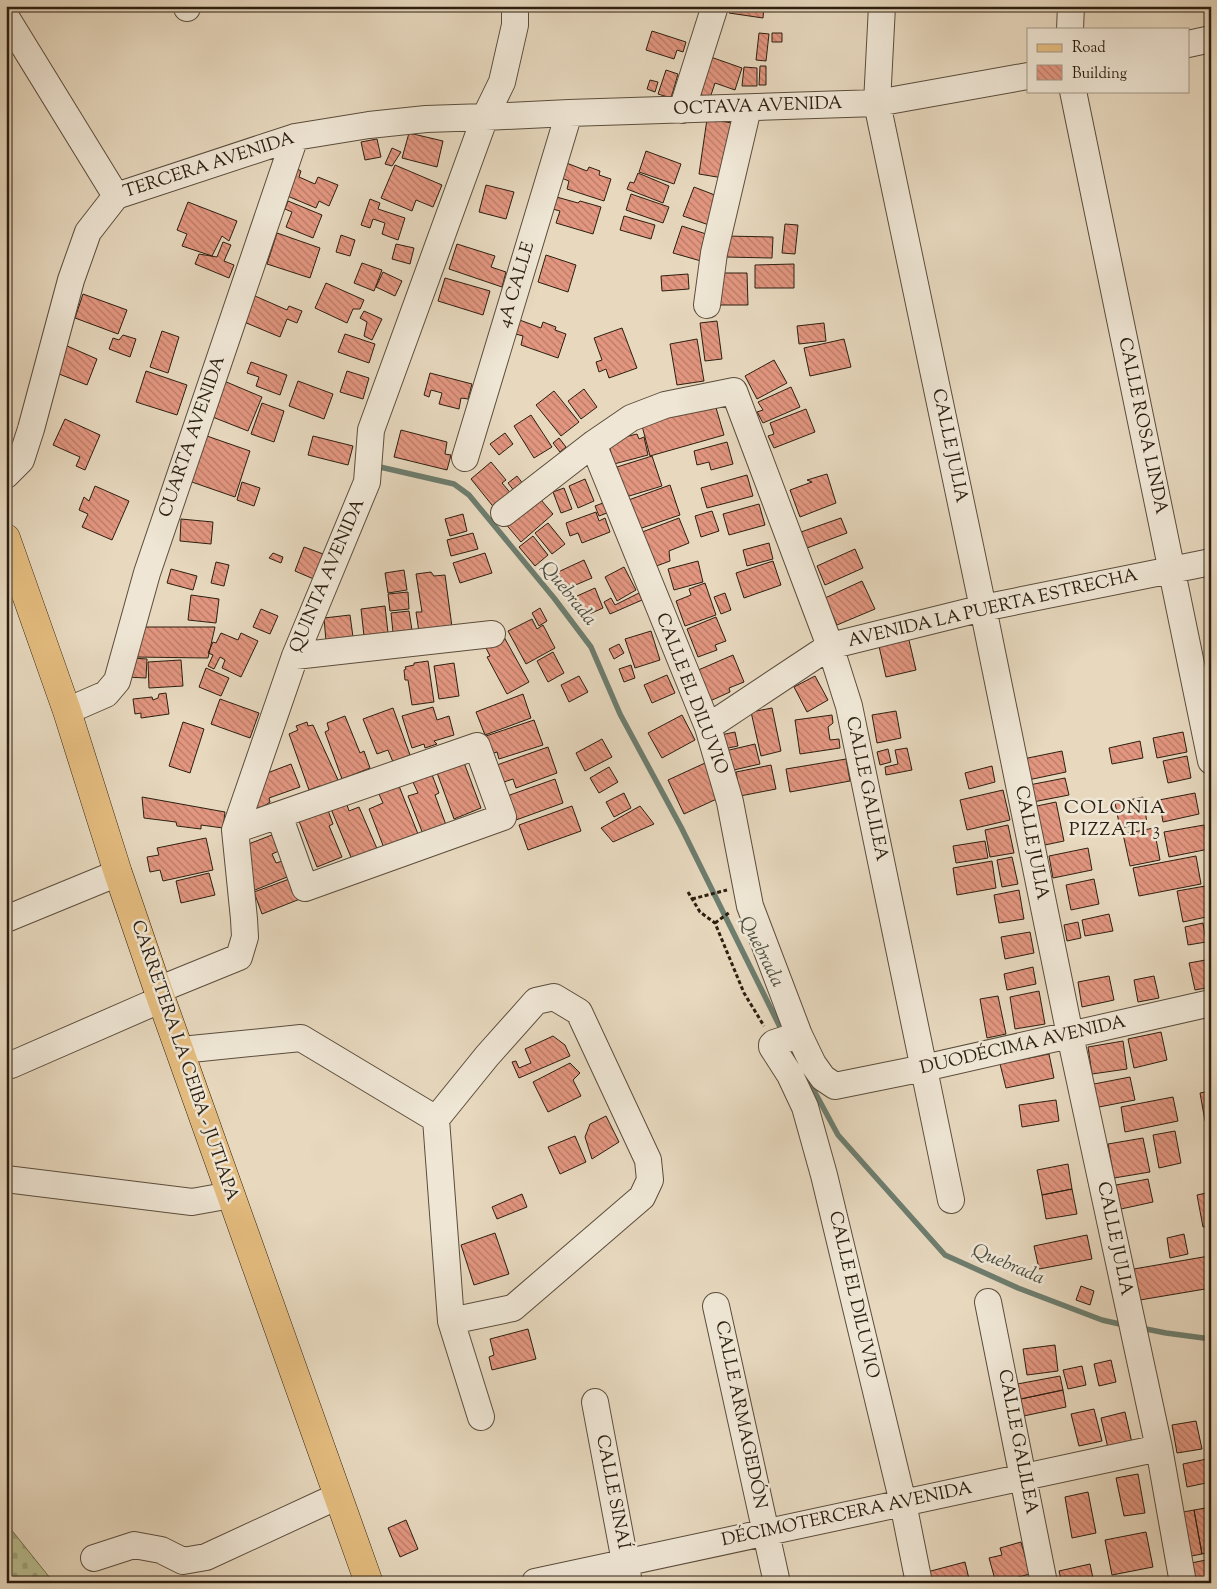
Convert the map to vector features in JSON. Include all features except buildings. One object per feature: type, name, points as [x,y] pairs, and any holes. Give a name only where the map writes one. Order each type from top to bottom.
[{"type":"main road","name":"CARRETERA LA CEIBA - JUTIAPA","points":[[6,538],[67,711],[118,873],[160,995],[369,1583]]},
{"type":"street","name":"QUINTA AVENIDA","points":[[160,995],[240,956],[245,937],[235,830],[295,656],[367,482],[371,430],[485,118],[502,82],[515,25],[515,6]]},
{"type":"street","points":[[682,110],[715,6]]},
{"type":"street","name":"CALLE JULIA","points":[[882,6],[877,103],[984,608],[1070,1035],[1159,1448],[1183,1583]]},
{"type":"street","points":[[1070,28],[1071,6]]},
{"type":"street","points":[[6,17],[116,196]]},
{"type":"street","points":[[1190,44],[1211,39]]},
{"type":"street","name":"OCTAVA AVENIDA","points":[[485,118],[569,112],[877,103],[1027,76]]},
{"type":"street","name":"CALLE ROSA LINDA","points":[[1073,92],[1211,761]]},
{"type":"street","points":[[708,305],[714,253],[748,108]]},
{"type":"street","name":"4A CALLE","points":[[465,458],[569,112]]},
{"type":"street","name":"TERCERA AVENIDA","points":[[6,476],[20,460],[31,429],[71,280],[88,232],[116,196],[295,137],[369,125],[416,120],[485,118]]},
{"type":"street","name":"CUARTA AVENIDA","points":[[67,711],[106,694],[117,681],[147,573],[295,137]]},
{"type":"street","name":"CALLE GALILEA","points":[[593,444],[631,418],[665,406],[734,391],[830,646],[849,706],[951,1200]]},
{"type":"street","points":[[504,513],[593,444]]},
{"type":"street","name":"CALLE EL DILUVIO","points":[[593,444],[708,727],[730,802],[750,906],[789,1038],[823,1078],[835,1086]]},
{"type":"street","name":"AVENIDA LA PUERTA ESTRECHA","points":[[708,727],[830,646],[984,608],[1211,562]]},
{"type":"street","points":[[295,656],[492,634]]},
{"type":"street","points":[[235,830],[279,814],[477,746],[503,817],[306,888],[279,814]]},
{"type":"street","points":[[6,919],[118,873]]},
{"type":"street","points":[[11,1065],[160,995]]},
{"type":"street","points":[[451,1321],[513,1308],[642,1197],[650,1180],[648,1160],[579,1012],[554,997],[536,1002],[487,1056],[436,1119],[451,1321],[481,1417]]},
{"type":"street","name":"DUODÉCIMA AVENIDA","points":[[835,1086],[924,1068],[1211,1003]]},
{"type":"street","points":[[181,1050],[301,1038],[436,1119]]},
{"type":"street","name":"CALLE EL DILUVIO","points":[[789,1038],[772,1045],[772,1047],[790,1074],[805,1107],[824,1175],[903,1503],[919,1583]]},
{"type":"street","points":[[6,1179],[192,1202],[231,1195]]},
{"type":"street","name":"CALLE GALILEA","points":[[988,1302],[1044,1583]]},
{"type":"street","name":"CALLE ARMAGEDÓN","points":[[716,1306],[777,1583]]},
{"type":"street","name":"CALLE SINAÍ","points":[[594,1402],[627,1573]]},
{"type":"street","name":"DÉCIMOTERCERA AVENIDA","points":[[535,1582],[627,1573],[766,1532],[1159,1448]]},
{"type":"street","points":[[94,1558],[134,1545],[161,1550],[183,1561],[206,1557],[338,1496]]},
{"type":"path","points":[[692,899],[727,890]]},
{"type":"path","points":[[688,892],[700,912],[715,923],[744,993],[789,1038]]},
{"type":"path","points":[[715,923],[727,914]]},
{"type":"green space","points":[[6,1523],[54,1583],[6,1583]]},
{"type":"waterway","name":"Quebrada","points":[[380,467],[454,484],[469,495],[554,598],[591,647],[620,714],[681,827],[783,1033]]},
{"type":"waterway","name":"Quebrada","points":[[805,1074],[838,1135],[945,1255],[1018,1288],[1102,1320],[1124,1325]]},
{"type":"waterway","name":"Quebrada","points":[[1141,1328],[1211,1339]]},
{"type":"district","name":"COLONIA PIZZATI 3","points":[[1115,819]]}]
